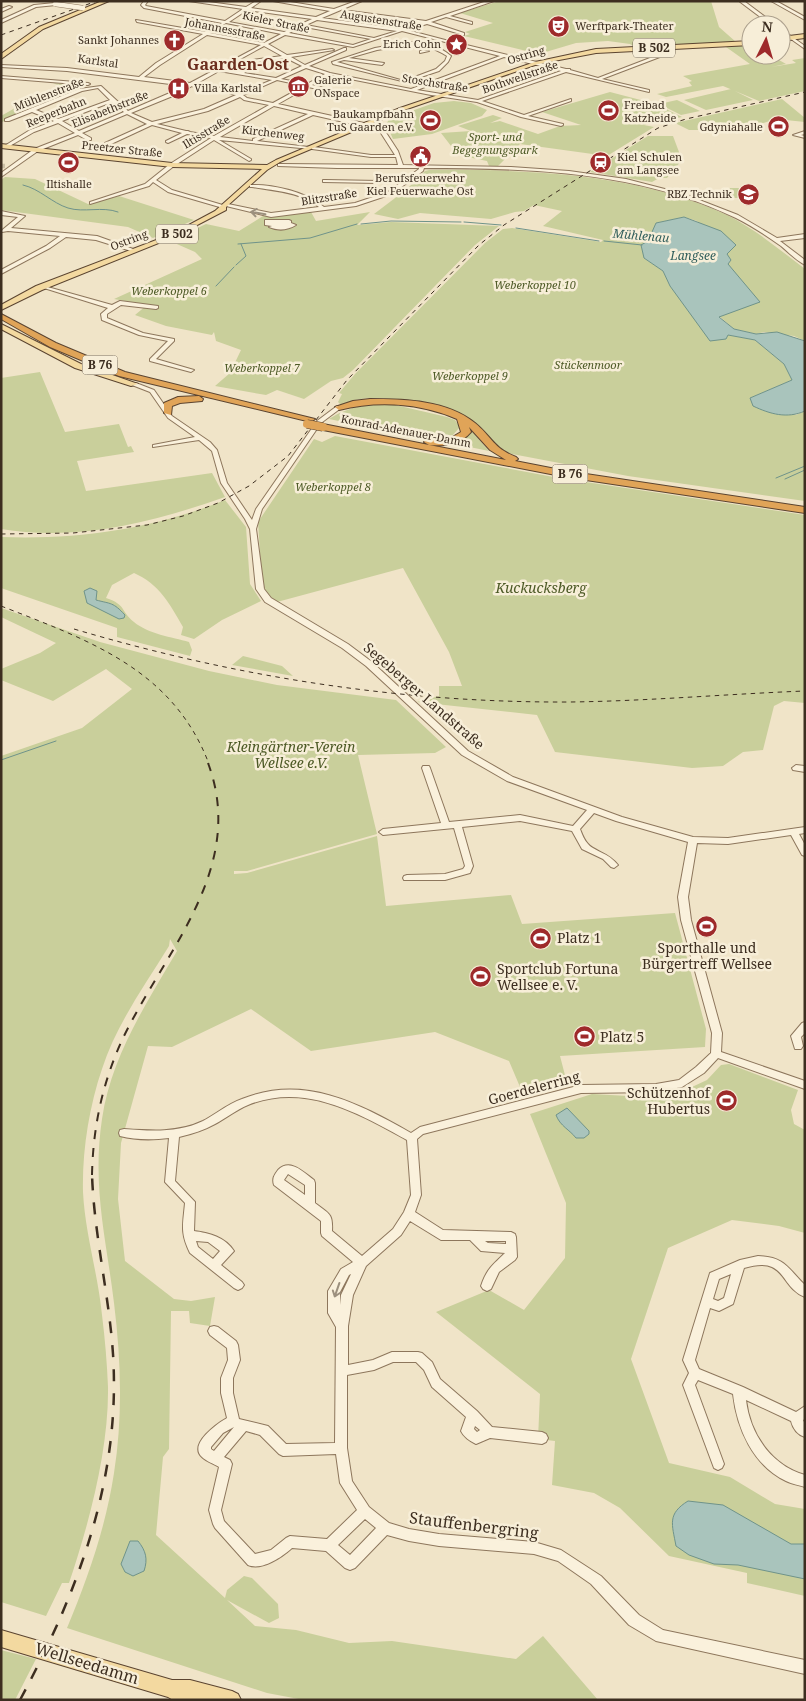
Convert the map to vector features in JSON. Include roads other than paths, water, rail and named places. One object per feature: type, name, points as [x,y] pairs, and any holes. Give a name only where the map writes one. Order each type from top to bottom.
[{"type":"highway","name":"B 76","points":[[2,314],[9,328]]},
{"type":"highway","name":"B 76","points":[[2,314],[106,364],[185,390]]},
{"type":"highway","name":"Konrad-Adenauer-Damm","points":[[9,328],[83,363],[165,390],[309,421]]},
{"type":"highway","name":"Konrad-Adenauer-Damm","points":[[9,328],[122,374],[324,425],[557,472],[805,510]]},
{"type":"highway","name":"B 76","points":[[134,384],[165,390]]},
{"type":"highway","points":[[168,413],[167,405],[172,402],[198,398]]},
{"type":"highway","name":"B 76","points":[[339,407],[366,402],[400,402],[437,410],[463,420],[472,426],[495,451],[524,462]]},
{"type":"highway","name":"B 76","points":[[409,440],[437,443],[456,440],[466,432],[463,420]]},
{"type":"highway","name":"Konrad-Adenauer-Damm","points":[[324,425],[524,462],[805,506]]},
{"type":"main road","points":[[1,56],[30,35],[50,24],[85,8],[107,1]]},
{"type":"main road","points":[[50,24],[116,1]]},
{"type":"main road","points":[[791,38],[805,36]]},
{"type":"main road","name":"Ostring","points":[[226,206],[273,166],[364,124],[440,95],[537,63],[583,53],[741,44]]},
{"type":"main road","name":"Preetzer Straße","points":[[5,146],[172,165],[273,166]]},
{"type":"main road","name":"Ostring","points":[[2,314],[46,287],[183,231],[226,206],[252,186],[273,166]]},
{"type":"main road","points":[[9,328],[78,366],[134,384]]},
{"type":"main road","name":"Wellseedamm","points":[[1,1638],[172,1689],[190,1700]]},
{"type":"main road","name":"Wellseedamm","points":[[172,1689],[190,1689],[226,1699]]},
{"type":"street","name":"Kieler Straße","points":[[146,1],[142,5],[146,7],[226,20],[285,34],[353,46]]},
{"type":"street","name":"Augustenstraße","points":[[191,1],[402,30],[647,91]]},
{"type":"street","points":[[142,77],[226,20],[260,1]]},
{"type":"street","points":[[275,1],[335,10]]},
{"type":"street","points":[[285,34],[335,10],[360,1]]},
{"type":"street","points":[[353,46],[492,1]]},
{"type":"street","points":[[741,1],[760,15]]},
{"type":"street","points":[[772,1],[805,19]]},
{"type":"street","points":[[1,22],[29,8],[49,4],[85,8]]},
{"type":"street","points":[[1,5],[10,6],[1,10]]},
{"type":"street","points":[[350,12],[426,22],[463,34],[450,42],[426,51]]},
{"type":"street","points":[[447,16],[472,22]]},
{"type":"street","points":[[264,44],[319,19]]},
{"type":"street","name":"Johannesstraße","points":[[137,21],[264,44],[304,66]]},
{"type":"street","points":[[305,26],[375,38]]},
{"type":"street","points":[[791,38],[805,48]]},
{"type":"street","name":"Elisabethstraße","points":[[1,176],[36,150],[191,85],[264,44]]},
{"type":"street","points":[[321,59],[404,81],[445,64],[449,56],[436,47],[424,45],[387,46],[334,62]]},
{"type":"street","points":[[600,78],[664,54],[665,48]]},
{"type":"street","points":[[107,144],[151,124],[206,110],[345,49],[255,61],[256,63],[241,73]]},
{"type":"street","points":[[325,52],[332,54]]},
{"type":"street","points":[[354,55],[387,61]]},
{"type":"street","points":[[412,90],[505,55]]},
{"type":"street","points":[[343,59],[382,64]]},
{"type":"street","points":[[227,60],[233,62]]},
{"type":"street","name":"Karlstal","points":[[1,65],[58,67],[142,77]]},
{"type":"street","name":"Karlstal","points":[[1,65],[61,65],[142,77],[241,94],[246,99],[364,124],[384,132],[401,167]]},
{"type":"street","name":"Stoschstraße","points":[[304,66],[328,74],[478,101],[523,116],[561,125]]},
{"type":"street","points":[[218,69],[340,92]]},
{"type":"street","name":"Bothwellstraße","points":[[478,101],[568,70]]},
{"type":"street","points":[[1,78],[98,85],[112,74]]},
{"type":"street","name":"Iltisstraße","points":[[92,203],[129,192],[153,180],[172,165],[215,138],[328,74]]},
{"type":"street","name":"Kirchenweg","points":[[98,85],[128,113],[151,124],[215,138],[314,147],[375,156],[396,156]]},
{"type":"street","name":"Mühlenstraße","points":[[7,120],[80,90],[98,85]]},
{"type":"street","name":"Reeperbahn","points":[[5,146],[32,131],[114,100]]},
{"type":"street","points":[[523,116],[568,100]]},
{"type":"street","points":[[32,110],[51,117],[90,139]]},
{"type":"street","points":[[254,141],[314,113]]},
{"type":"street","points":[[168,142],[188,132]]},
{"type":"street","points":[[805,132],[795,135],[805,137]]},
{"type":"street","points":[[215,138],[249,160]]},
{"type":"street","points":[[5,166],[12,167]]},
{"type":"street","name":"Preetzer Straße","points":[[273,166],[534,170],[630,182],[701,202],[734,216],[776,240],[805,263]]},
{"type":"street","points":[[331,181],[333,166]]},
{"type":"street","points":[[372,182],[374,167]]},
{"type":"street","name":"Blitzstraße","points":[[153,180],[170,191],[226,206],[271,215],[356,204],[390,193],[406,184],[422,167]]},
{"type":"street","points":[[325,182],[380,182]]},
{"type":"street","points":[[252,186],[309,198],[324,209]]},
{"type":"street","points":[[1,213],[22,216],[4,230]]},
{"type":"street","points":[[273,223],[284,225]]},
{"type":"street","points":[[4,230],[104,239],[133,250]]},
{"type":"street","points":[[1,272],[48,248],[65,234]]},
{"type":"street","points":[[776,240],[805,236]]},
{"type":"street","points":[[46,287],[112,307]]},
{"type":"street","points":[[156,307],[120,303],[104,314],[104,318],[141,334],[172,340],[152,360],[191,370]]},
{"type":"street","name":"Segeberger Landstraße","points":[[134,384],[152,391],[177,422],[215,451],[224,483],[249,509],[260,589],[268,600],[345,646],[369,664],[453,743],[483,765],[510,778],[593,810],[693,840],[728,841],[805,830]]},
{"type":"street","points":[[253,530],[249,509],[264,502],[319,422],[339,407]]},
{"type":"street","points":[[155,446],[199,438]]},
{"type":"street","points":[[426,768],[446,825]]},
{"type":"street","points":[[575,828],[593,810]]},
{"type":"street","points":[[383,832],[520,818],[575,828]]},
{"type":"street","points":[[407,878],[459,875],[467,871],[470,866],[457,824]]},
{"type":"street","points":[[575,828],[585,847],[606,857],[614,865]]},
{"type":"street","points":[[793,831],[805,853]]},
{"type":"street","points":[[693,840],[683,897],[686,920],[717,1033],[716,1054],[805,1085]]},
{"type":"street","points":[[798,1046],[796,1036],[805,1026]]},
{"type":"street","name":"Goerdelerring","points":[[412,1138],[420,1131],[581,1089],[656,1088],[682,1083],[700,1070],[716,1054]]},
{"type":"street","points":[[124,1133],[174,1134],[207,1123],[247,1101],[275,1093],[302,1092],[326,1096],[367,1114],[412,1138]]},
{"type":"street","points":[[174,1134],[170,1182],[190,1202],[188,1235],[194,1250],[238,1285]]},
{"type":"street","name":"Stauffenbergring","points":[[412,1138],[416,1195],[409,1214],[397,1232],[362,1263],[347,1295],[342,1326],[341,1448],[346,1483],[365,1511],[385,1528],[431,1539],[534,1548],[562,1556],[596,1580],[634,1620],[661,1636],[805,1667]]},
{"type":"street","points":[[310,1205],[327,1219],[326,1233],[362,1263]]},
{"type":"street","points":[[409,1214],[441,1235],[474,1237],[485,1248],[511,1249],[511,1257],[501,1262],[490,1274],[487,1286]]},
{"type":"street","points":[[188,1235],[211,1238],[228,1251],[213,1266]]},
{"type":"street","points":[[805,1292],[798,1288],[785,1270],[772,1261],[753,1260],[714,1276],[689,1360],[695,1372],[739,1392],[801,1415],[798,1424],[805,1432]]},
{"type":"street","points":[[707,1302],[719,1306],[729,1301],[739,1266]]},
{"type":"street","points":[[214,1331],[232,1345],[234,1360],[227,1378],[227,1393],[239,1423]]},
{"type":"street","points":[[342,1372],[358,1366],[374,1365],[392,1357],[418,1357],[428,1366],[436,1383],[473,1414],[467,1431],[476,1438],[489,1432],[542,1438]]},
{"type":"street","points":[[695,1372],[688,1385],[718,1464]]},
{"type":"street","points":[[739,1392],[740,1410],[756,1447],[768,1461],[787,1475],[805,1481]]},
{"type":"street","points":[[239,1423],[264,1430],[284,1450],[341,1448]]},
{"type":"street","points":[[239,1423],[215,1458],[226,1464],[215,1510],[220,1524],[253,1561],[274,1555],[290,1542],[329,1545],[350,1564],[385,1528]]},
{"type":"street","points":[[329,1545],[365,1511]]},
{"type":"water","name":"Langsee","points":[[684,217],[721,231],[736,245],[727,254],[731,260],[728,264],[760,302],[719,317],[734,329],[756,334],[777,332],[805,341],[805,411],[785,415],[753,406],[750,398],[792,380],[784,364],[755,340],[728,335],[726,339],[710,341],[670,286],[663,271],[644,258],[641,245],[648,241],[656,223]]},
{"type":"water","points":[[90,588],[97,591],[96,600],[115,606],[125,615],[124,618],[119,619],[87,603],[84,591]]},
{"type":"water","points":[[567,1108],[589,1131],[589,1134],[584,1138],[576,1138],[558,1119],[556,1115]]},
{"type":"water","points":[[688,1501],[723,1505],[791,1544],[805,1544],[805,1579],[738,1565],[714,1564],[689,1555],[676,1546],[673,1526],[674,1515],[677,1510]]},
{"type":"water","points":[[130,1541],[138,1541],[143,1548],[146,1559],[144,1571],[133,1576],[125,1572],[121,1564]]},
{"type":"waterway","name":"Mühlenau","points":[[23,185],[68,208],[112,210],[118,212]]},
{"type":"waterway","name":"Mühlenau","points":[[361,224],[391,221],[461,222]]},
{"type":"waterway","name":"Mühlenau","points":[[464,222],[501,225]]},
{"type":"waterway","name":"Mühlenau","points":[[238,244],[310,238],[357,224]]},
{"type":"waterway","name":"Mühlenau","points":[[516,228],[599,241]]},
{"type":"waterway","name":"Mühlenau","points":[[604,241],[642,245]]},
{"type":"waterway","points":[[236,265],[246,256],[241,244]]},
{"type":"waterway","name":"Mühlenau","points":[[216,286],[234,267]]},
{"type":"waterway","points":[[776,478],[805,466]]},
{"type":"waterway","points":[[785,479],[805,470]]},
{"type":"waterway","points":[[1,760],[56,741]]},
{"type":"railway","points":[[1,35],[97,1]]},
{"type":"railway","points":[[1,534],[73,533],[147,525],[183,516],[218,503],[249,486],[288,456],[347,380],[479,245],[504,225],[658,128],[686,119],[805,92]]},
{"type":"railway","points":[[1,606],[96,646],[124,662],[150,681],[174,704],[193,731],[209,764]]},
{"type":"railway","points":[[74,629],[196,661],[258,673],[319,684],[444,698],[570,702],[805,691]]},
{"type":"railway","points":[[92,1175],[97,1121],[110,1069],[124,1036],[196,906],[210,872],[217,837],[217,801],[208,763]]},
{"type":"railway","points":[[20,1700],[60,1618],[77,1576],[102,1490],[110,1446],[114,1400],[113,1354],[93,1197],[92,1175]]},
{"type":"place","name":"Werftpark-Theater","points":[[559,26]]},
{"type":"place","name":"Sankt Johannes","points":[[175,40]]},
{"type":"place","name":"Erich Cohn","points":[[457,44]]},
{"type":"place","name":"Galerie ONspace","points":[[298,86]]},
{"type":"place","name":"Villa Karlstal","points":[[178,88]]},
{"type":"place","name":"Freibad Katzheide","points":[[608,111]]},
{"type":"place","name":"Baukampfbahn TuS Gaarden e.V.","points":[[430,120]]},
{"type":"place","name":"Gdyniahalle","points":[[779,127]]},
{"type":"place","name":"Berufsfeuerwehr Kiel Feuerwache Ost","points":[[420,157]]},
{"type":"place","name":"Iltishalle","points":[[69,163]]},
{"type":"place","name":"Kiel Schulen am Langsee","points":[[601,163]]},
{"type":"place","name":"RBZ Technik","points":[[748,194]]},
{"type":"place","name":"Sporthalle und Bürgertreff Wellsee","points":[[707,926]]},
{"type":"place","name":"Platz 1","points":[[541,938]]},
{"type":"place","name":"Sportclub Fortuna Wellsee e. V.","points":[[481,977]]},
{"type":"place","name":"Platz 5","points":[[584,1037]]},
{"type":"place","name":"Schützenhof Hubertus","points":[[726,1101]]},
{"type":"district","name":"Gaarden-Ost","points":[[238,64]]},
{"type":"park label","name":"Sport- und Begegnungspark","points":[[495,143]]},
{"type":"park label","name":"Weberkoppel 10","points":[[535,285]]},
{"type":"park label","name":"Weberkoppel 6","points":[[169,291]]},
{"type":"park label","name":"Stückenmoor","points":[[588,365]]},
{"type":"park label","name":"Weberkoppel 7","points":[[262,368]]},
{"type":"park label","name":"Weberkoppel 9","points":[[470,376]]},
{"type":"park label","name":"Weberkoppel 8","points":[[333,487]]},
{"type":"park label","name":"Kuckucksberg","points":[[541,588]]},
{"type":"park label","name":"Kleingärtner-Verein Wellsee e.V.","points":[[291,756]]}]
